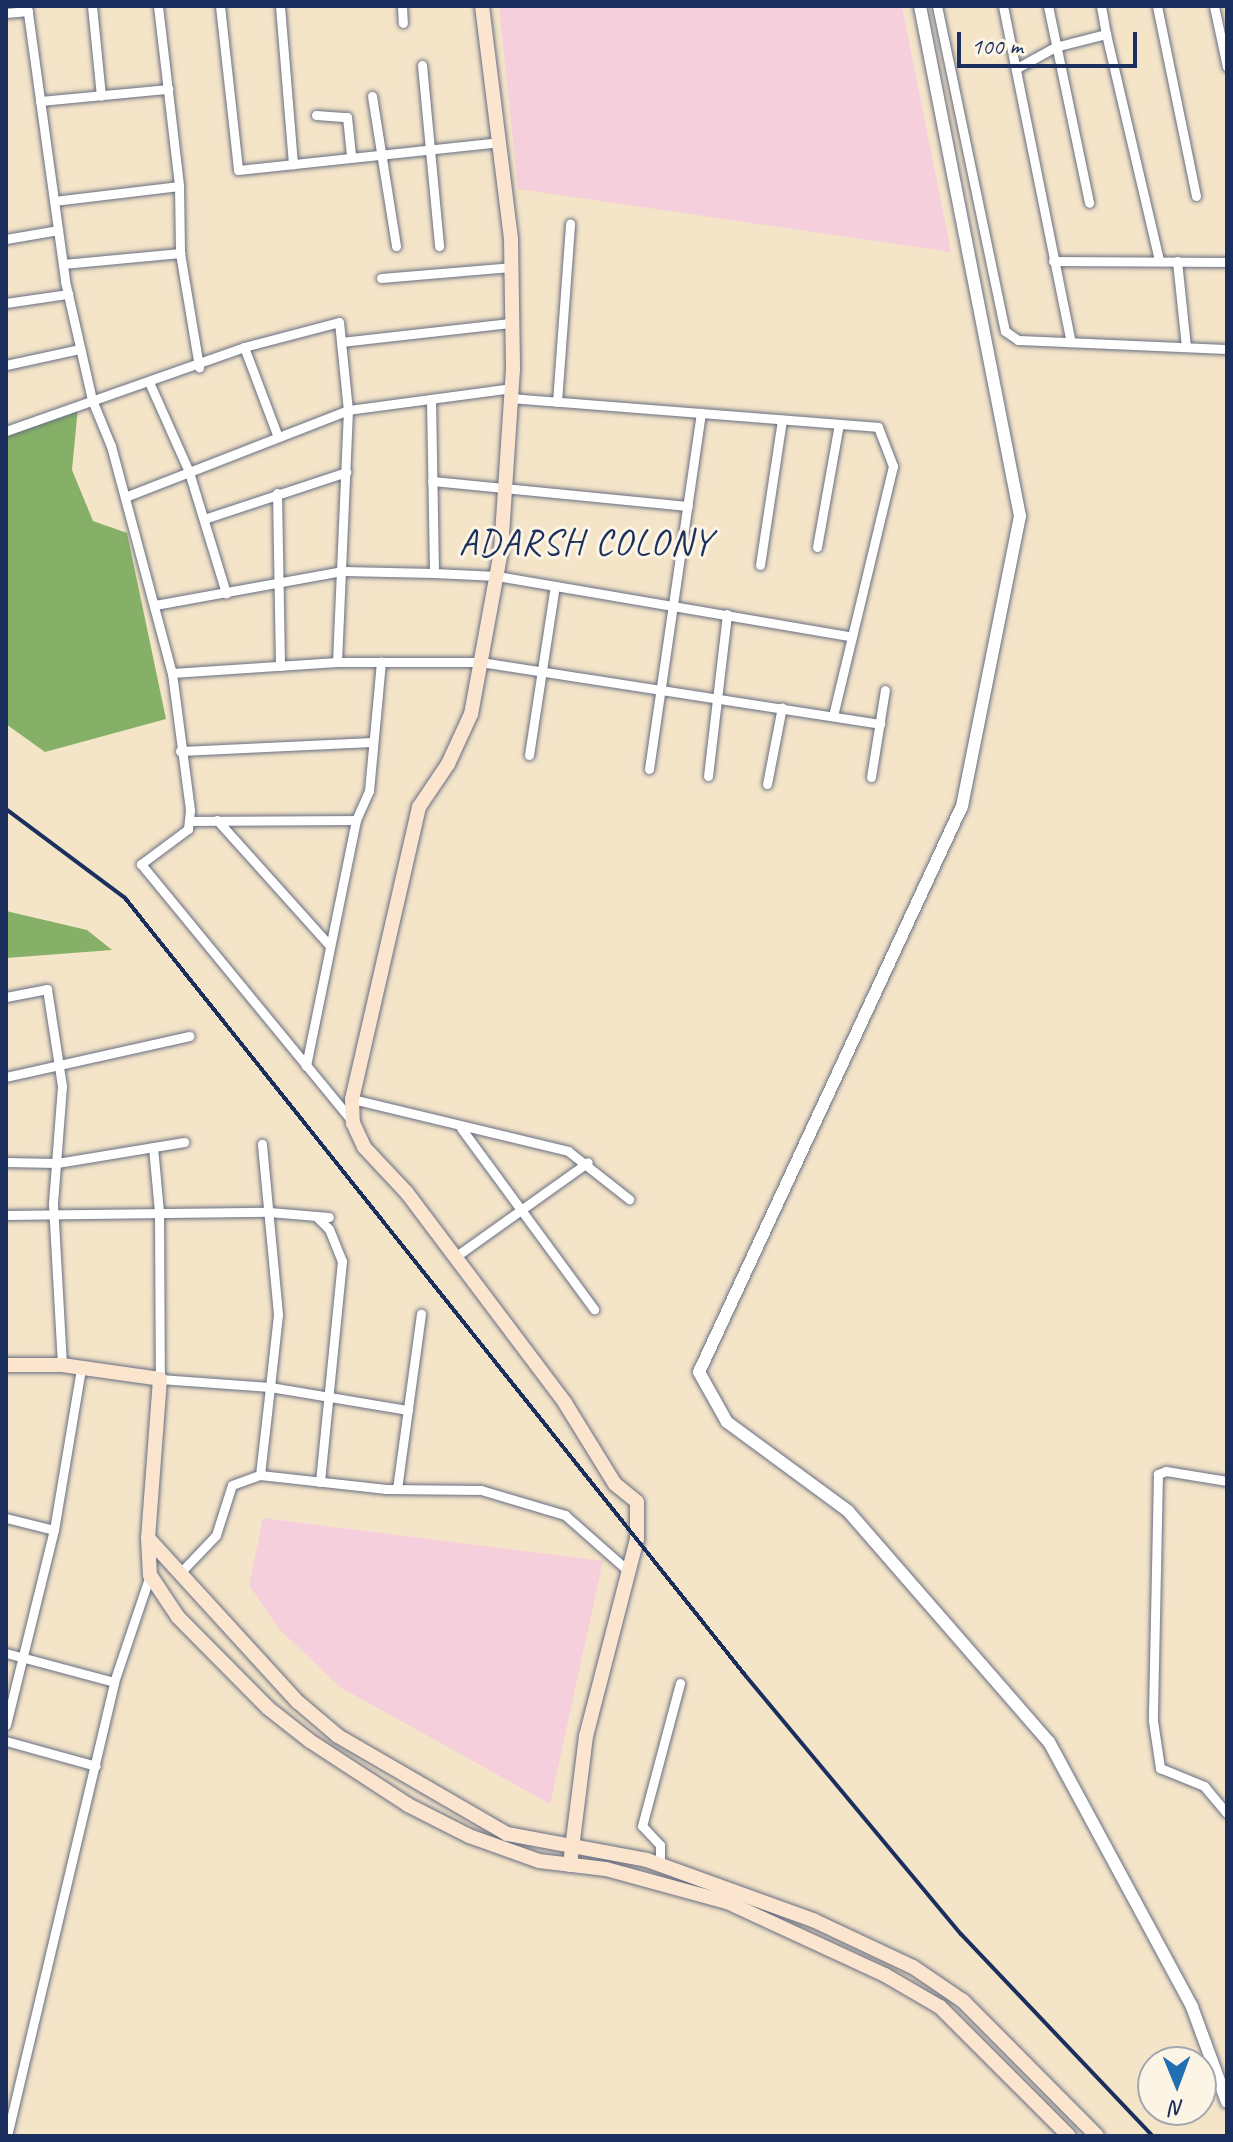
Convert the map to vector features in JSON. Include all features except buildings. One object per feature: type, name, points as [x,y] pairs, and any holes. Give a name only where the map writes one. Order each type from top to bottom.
[{"type":"main road","points":[[482,6],[511,267],[512,393],[497,576],[471,714],[448,764],[419,807],[352,1099],[353,1123],[364,1147],[455,1257],[565,1403],[615,1484],[637,1502],[637,1539],[626,1569],[586,1736],[570,1865]]},
{"type":"main road","points":[[9,1363],[62,1365],[160,1379],[148,1538],[150,1575],[178,1617],[268,1708],[310,1741],[408,1805],[469,1836],[539,1861],[606,1869],[727,1902],[885,1975],[940,2007],[1069,2136]]},
{"type":"main road","points":[[148,1538],[298,1702],[338,1736],[507,1834],[542,1844],[574,1844],[660,1865],[813,1920],[913,1967],[963,2001],[1097,2136]]},
{"type":"street","points":[[92,6],[101,96]]},
{"type":"street","points":[[158,6],[179,186],[180,253],[199,367]]},
{"type":"street","points":[[220,6],[238,170],[378,152],[499,142]]},
{"type":"street","points":[[280,6],[293,164]]},
{"type":"street","points":[[402,6],[403,23]]},
{"type":"street","points":[[920,6],[1020,516],[962,806],[699,1372],[727,1422],[848,1511],[1049,1742],[1192,2007],[1227,2102]]},
{"type":"street","points":[[937,6],[1005,331],[1018,340],[1227,349]]},
{"type":"street","points":[[1003,6],[1071,342]]},
{"type":"street","points":[[1048,6],[1089,203]]},
{"type":"street","points":[[1101,6],[1159,260]]},
{"type":"street","points":[[1157,6],[1196,196]]},
{"type":"street","points":[[1214,6],[1227,67]]},
{"type":"street","points":[[6,13],[28,8],[68,294],[92,400],[125,497],[172,673],[188,829],[141,864],[353,1123]]},
{"type":"street","points":[[1017,68],[1055,47],[1106,34]]},
{"type":"street","points":[[422,65],[439,246]]},
{"type":"street","points":[[40,101],[168,89]]},
{"type":"street","points":[[372,96],[378,152],[396,246]]},
{"type":"street","points":[[316,115],[347,117],[351,155]]},
{"type":"street","points":[[54,201],[179,186]]},
{"type":"street","points":[[557,402],[570,223]]},
{"type":"street","points":[[6,239],[58,230]]},
{"type":"street","points":[[63,264],[180,253]]},
{"type":"street","points":[[1053,261],[1227,262]]},
{"type":"street","points":[[1177,261],[1186,347]]},
{"type":"street","points":[[381,278],[511,267]]},
{"type":"street","points":[[6,303],[68,294]]},
{"type":"street","points":[[6,431],[199,367],[244,347],[339,322],[348,410],[337,662]]},
{"type":"street","points":[[341,342],[510,323]]},
{"type":"street","points":[[244,347],[278,437]]},
{"type":"street","points":[[6,365],[80,349]]},
{"type":"street","points":[[149,382],[189,472],[226,593]]},
{"type":"street","points":[[125,497],[348,410],[431,399],[512,393],[557,402],[878,427],[893,466],[833,716]]},
{"type":"street","points":[[431,399],[434,573]]},
{"type":"street","points":[[649,769],[701,413]]},
{"type":"street","points":[[760,565],[782,420]]},
{"type":"street","points":[[817,547],[839,424]]},
{"type":"street","points":[[204,519],[346,472]]},
{"type":"street","points":[[432,481],[688,506]]},
{"type":"street","points":[[277,493],[281,583],[280,666]]},
{"type":"street","points":[[155,605],[343,571],[434,573],[497,576],[852,637]]},
{"type":"street","points":[[529,755],[555,586]]},
{"type":"street","points":[[708,776],[727,614]]},
{"type":"street","points":[[172,673],[337,662],[480,662],[661,687],[880,724]]},
{"type":"street","points":[[306,1066],[356,820],[369,791],[381,662]]},
{"type":"street","points":[[871,777],[885,690]]},
{"type":"street","points":[[767,784],[782,707]]},
{"type":"street","points":[[180,751],[373,742]]},
{"type":"street","points":[[217,820],[330,946]]},
{"type":"street","points":[[189,821],[356,820]]},
{"type":"street","points":[[6,997],[47,989],[59,1066],[54,1212],[62,1365]]},
{"type":"street","points":[[6,1077],[189,1036]]},
{"type":"street","points":[[352,1099],[461,1128],[568,1151],[588,1162],[629,1199]]},
{"type":"street","points":[[461,1128],[594,1309]]},
{"type":"street","points":[[6,1162],[57,1163],[184,1142]]},
{"type":"street","points":[[260,1475],[278,1314],[262,1144]]},
{"type":"street","points":[[153,1147],[159,1212],[160,1379],[270,1387],[408,1410]]},
{"type":"street","points":[[455,1257],[588,1162]]},
{"type":"street","points":[[6,1215],[54,1212],[269,1212],[329,1217]]},
{"type":"street","points":[[316,1216],[329,1229],[342,1261],[320,1482]]},
{"type":"street","points":[[397,1489],[421,1314]]},
{"type":"street","points":[[6,1725],[26,1658],[54,1530],[81,1368]]},
{"type":"street","points":[[1227,1481],[1166,1471],[1158,1474],[1153,1721],[1160,1768],[1204,1786],[1227,1813]]},
{"type":"street","points":[[180,1573],[216,1535],[232,1485],[260,1475],[397,1489],[481,1490],[565,1515],[626,1569]]},
{"type":"street","points":[[6,1518],[54,1530]]},
{"type":"street","points":[[7,2136],[114,1682],[150,1575]]},
{"type":"street","points":[[6,1653],[114,1682]]},
{"type":"street","points":[[660,1865],[660,1845],[642,1826],[680,1683]]},
{"type":"street","points":[[6,1741],[96,1766]]},
{"type":"shaded area","points":[[499,6],[902,6],[951,252],[518,189]]},
{"type":"shaded area","points":[[263,1518],[603,1561],[550,1804],[340,1687],[279,1629],[249,1585]]},
{"type":"green space","points":[[78,407],[72,470],[93,521],[127,533],[166,719],[45,752],[6,724],[6,437]]},
{"type":"green space","points":[[6,911],[87,930],[112,950],[6,958]]},
{"type":"railway","points":[[6,809],[125,898],[745,1675],[961,1934],[1153,2136]]},
{"type":"district","name":"ADARSH COLONY","points":[[586,543]]}]
